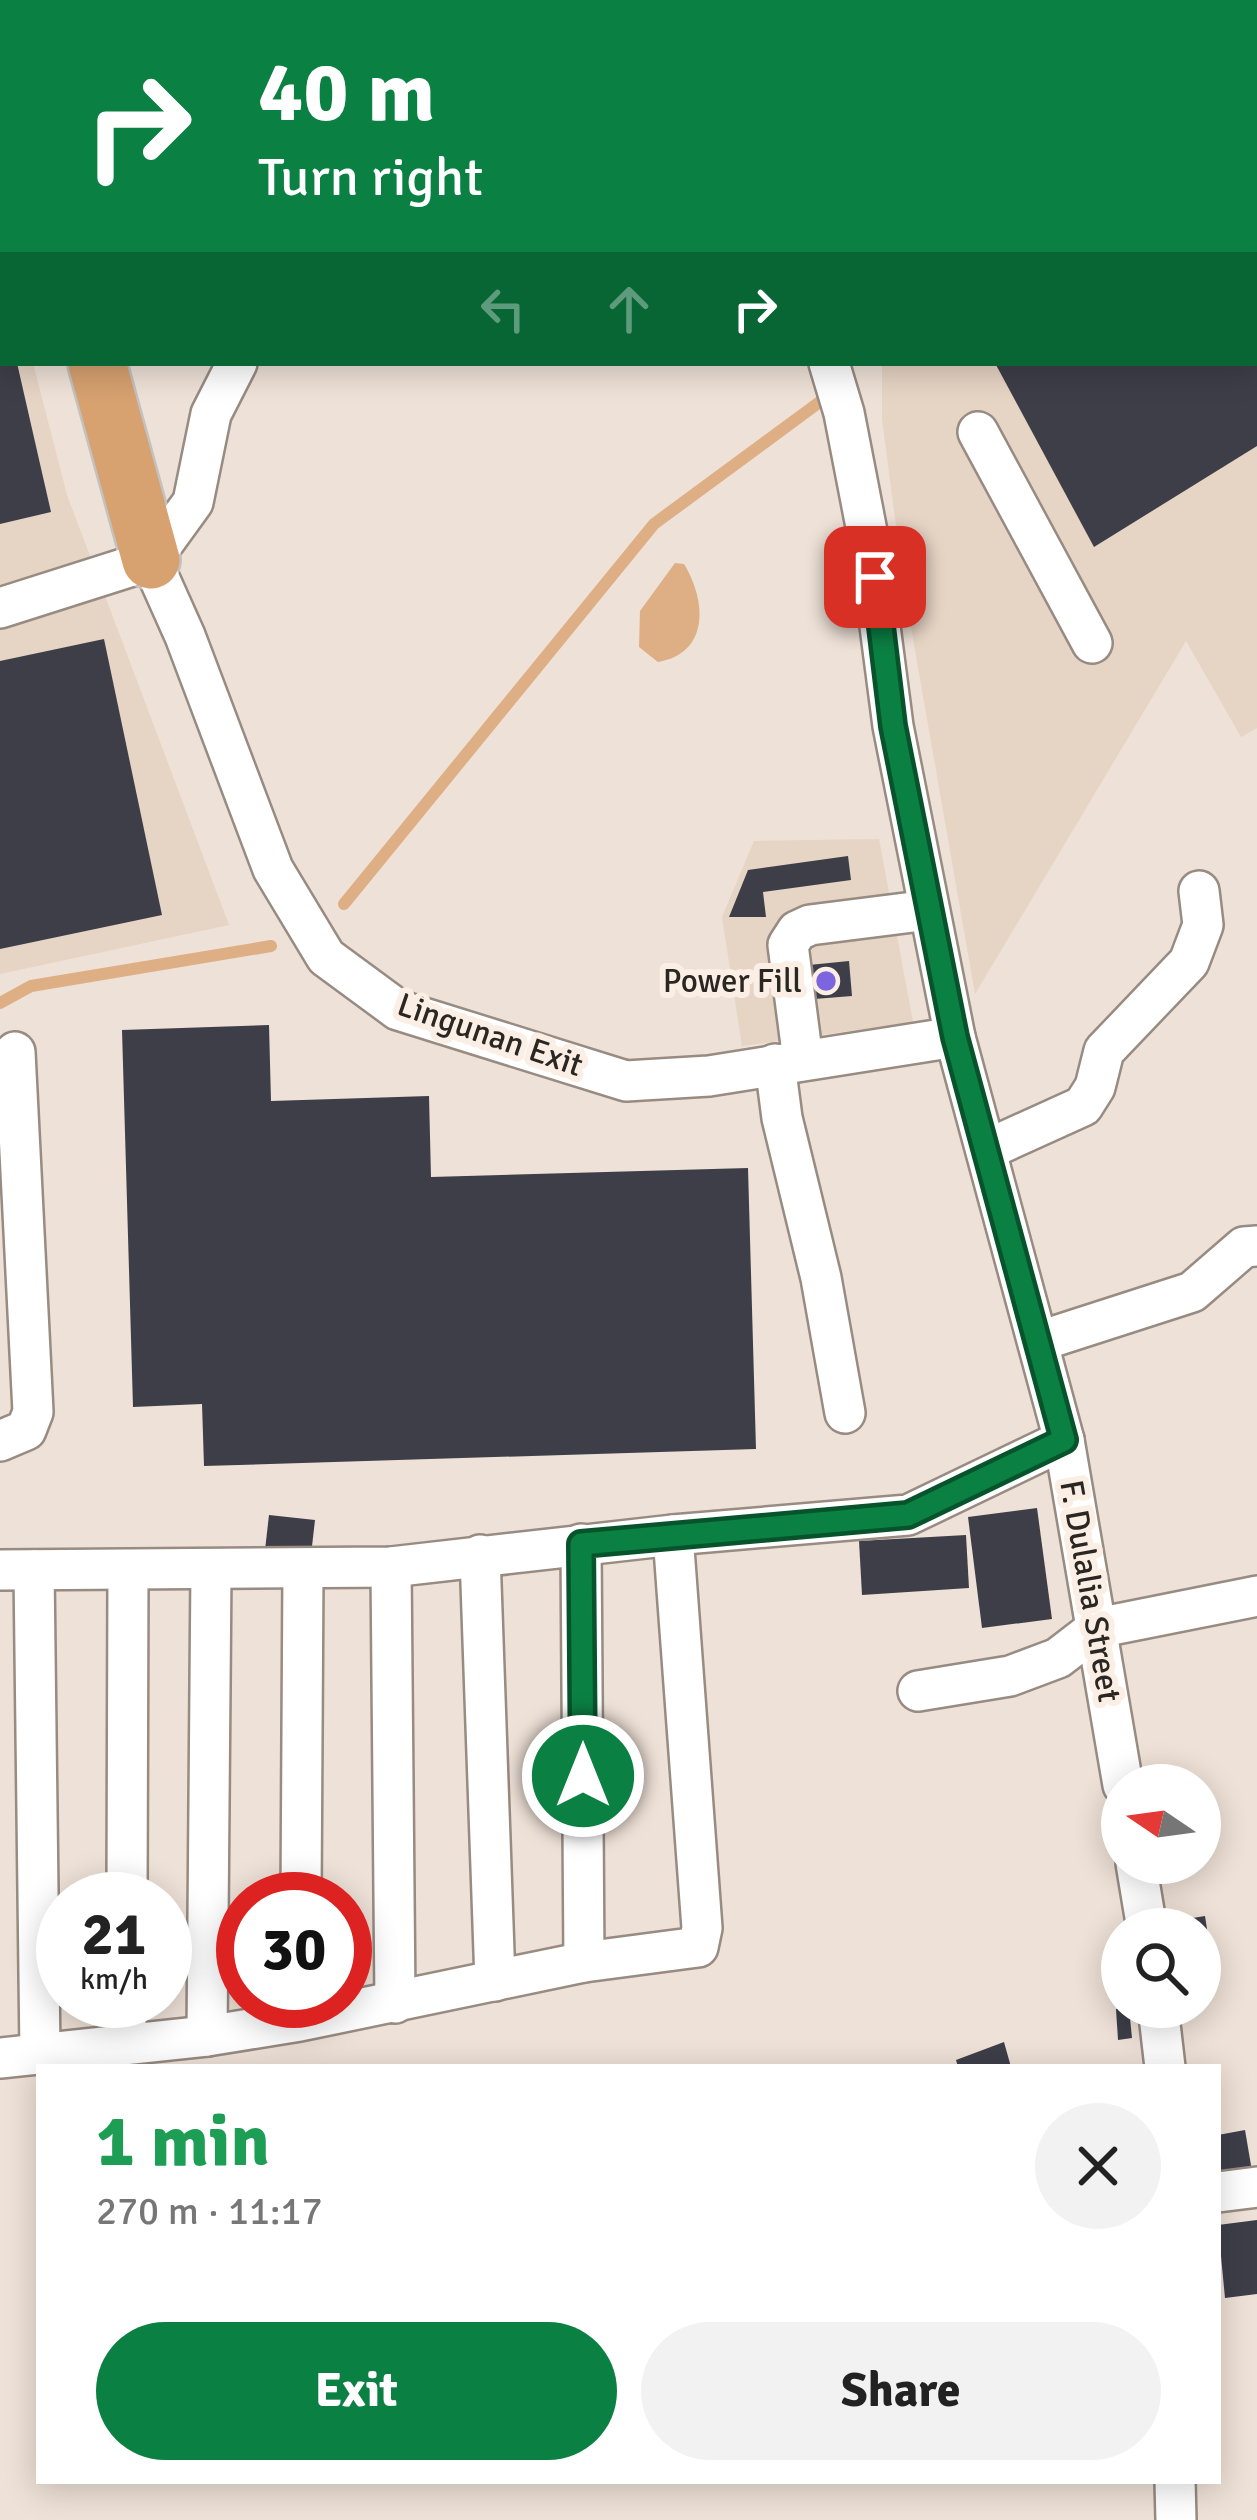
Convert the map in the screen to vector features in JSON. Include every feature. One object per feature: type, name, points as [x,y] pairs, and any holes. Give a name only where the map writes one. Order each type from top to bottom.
[{"type":"highway","points":[[98,366],[151,560]]},
{"type":"highway","points":[[130,366],[151,560]]},
{"type":"street","points":[[0,608],[151,560],[193,502],[212,414],[236,366]]},
{"type":"street","name":"F. Dulalia Street","points":[[830,366],[844,412],[875,577],[893,726],[955,1037],[1064,1440],[1120,1764]]},
{"type":"street","points":[[978,432],[1092,643]]},
{"type":"street","name":"Lingunan Exit","points":[[151,560],[273,869],[326,957],[398,1010],[626,1081],[709,1076],[955,1037]]},
{"type":"street","points":[[986,1150],[1083,1106],[1095,1087],[1104,1052],[1189,962],[1203,925],[1198,891]]},
{"type":"street","points":[[845,1413],[821,1278],[782,1118],[789,1062],[788,945],[796,931],[810,925],[929,910]]},
{"type":"street","points":[[0,1441],[26,1430],[33,1412],[15,1354],[16,1052]]},
{"type":"street","points":[[1040,1341],[1192,1292],[1244,1247],[1257,1246]]},
{"type":"street","points":[[40,2054],[17,1570],[391,1567],[581,1544],[908,1515],[1064,1440]]},
{"type":"street","points":[[372,2005],[584,1962],[698,1947],[702,1928],[674,1535]]},
{"type":"street","points":[[581,1544],[584,1962]]},
{"type":"street","points":[[480,1556],[495,1981]]},
{"type":"street","points":[[391,1567],[395,2003]]},
{"type":"street","points":[[127,1872],[128,1570]]},
{"type":"street","points":[[207,2036],[212,1570]]},
{"type":"street","points":[[301,1872],[303,1570]]},
{"type":"street","points":[[918,1691],[1010,1676],[1058,1658],[1097,1628],[1257,1596]]},
{"type":"street","points":[[126,2028],[126,2043]]},
{"type":"street","points":[[0,2058],[207,2036],[237,2028]]},
{"type":"street","points":[[1160,2028],[1165,2064]]},
{"type":"street","points":[[1221,2192],[1257,2187]]},
{"type":"street","points":[[1175,2484],[1176,2520]]},
{"type":"shaded area","points":[[0,366],[34,366],[67,495],[229,925],[0,974]]},
{"type":"shaded area","points":[[882,366],[1257,366],[1257,728],[1241,737],[1186,641],[975,994],[904,587],[882,419]]},
{"type":"shaded area","points":[[675,563],[684,564],[692,579],[699,624],[687,648],[658,662],[639,647],[640,611]]},
{"type":"shaded area","points":[[879,839],[913,1022],[742,1046],[722,917],[754,841]]},
{"type":"building","points":[[0,366],[18,366],[51,512],[0,524]]},
{"type":"building","points":[[997,366],[1257,366],[1257,446],[1094,547]]},
{"type":"building","points":[[104,639],[162,915],[0,949],[0,661]]},
{"type":"building","points":[[848,856],[851,880],[763,892],[766,917],[729,917],[748,870]]},
{"type":"building","name":"Power Fill","points":[[849,961],[852,996],[802,1000],[799,966]]},
{"type":"building","points":[[269,1025],[271,1101],[429,1096],[431,1177],[748,1168],[756,1449],[204,1466],[202,1404],[133,1407],[122,1030]]},
{"type":"building","points":[[1037,1508],[1052,1619],[982,1628],[968,1517]]},
{"type":"building","points":[[269,1515],[315,1520],[311,1555],[265,1550]]},
{"type":"building","points":[[966,1535],[969,1588],[862,1595],[859,1541]]},
{"type":"building","points":[[1117,2028],[1131,2028],[1132,2038],[1118,2040]]},
{"type":"building","points":[[1004,2042],[1010,2064],[957,2064],[956,2060]]},
{"type":"building","points":[[1245,2130],[1253,2177],[1221,2183],[1221,2134]]},
{"type":"building","points":[[1257,2220],[1257,2294],[1225,2298],[1221,2225]]},
{"type":"waterway","points":[[344,904],[654,524],[821,401]]},
{"type":"waterway","points":[[0,1003],[31,986],[271,946]]},
{"type":"place","name":"Power Fill","points":[[826,981]]},
{"type":"route","points":[[583,1776],[581,1544],[908,1515],[1064,1440],[955,1037],[893,726],[875,577]]}]
